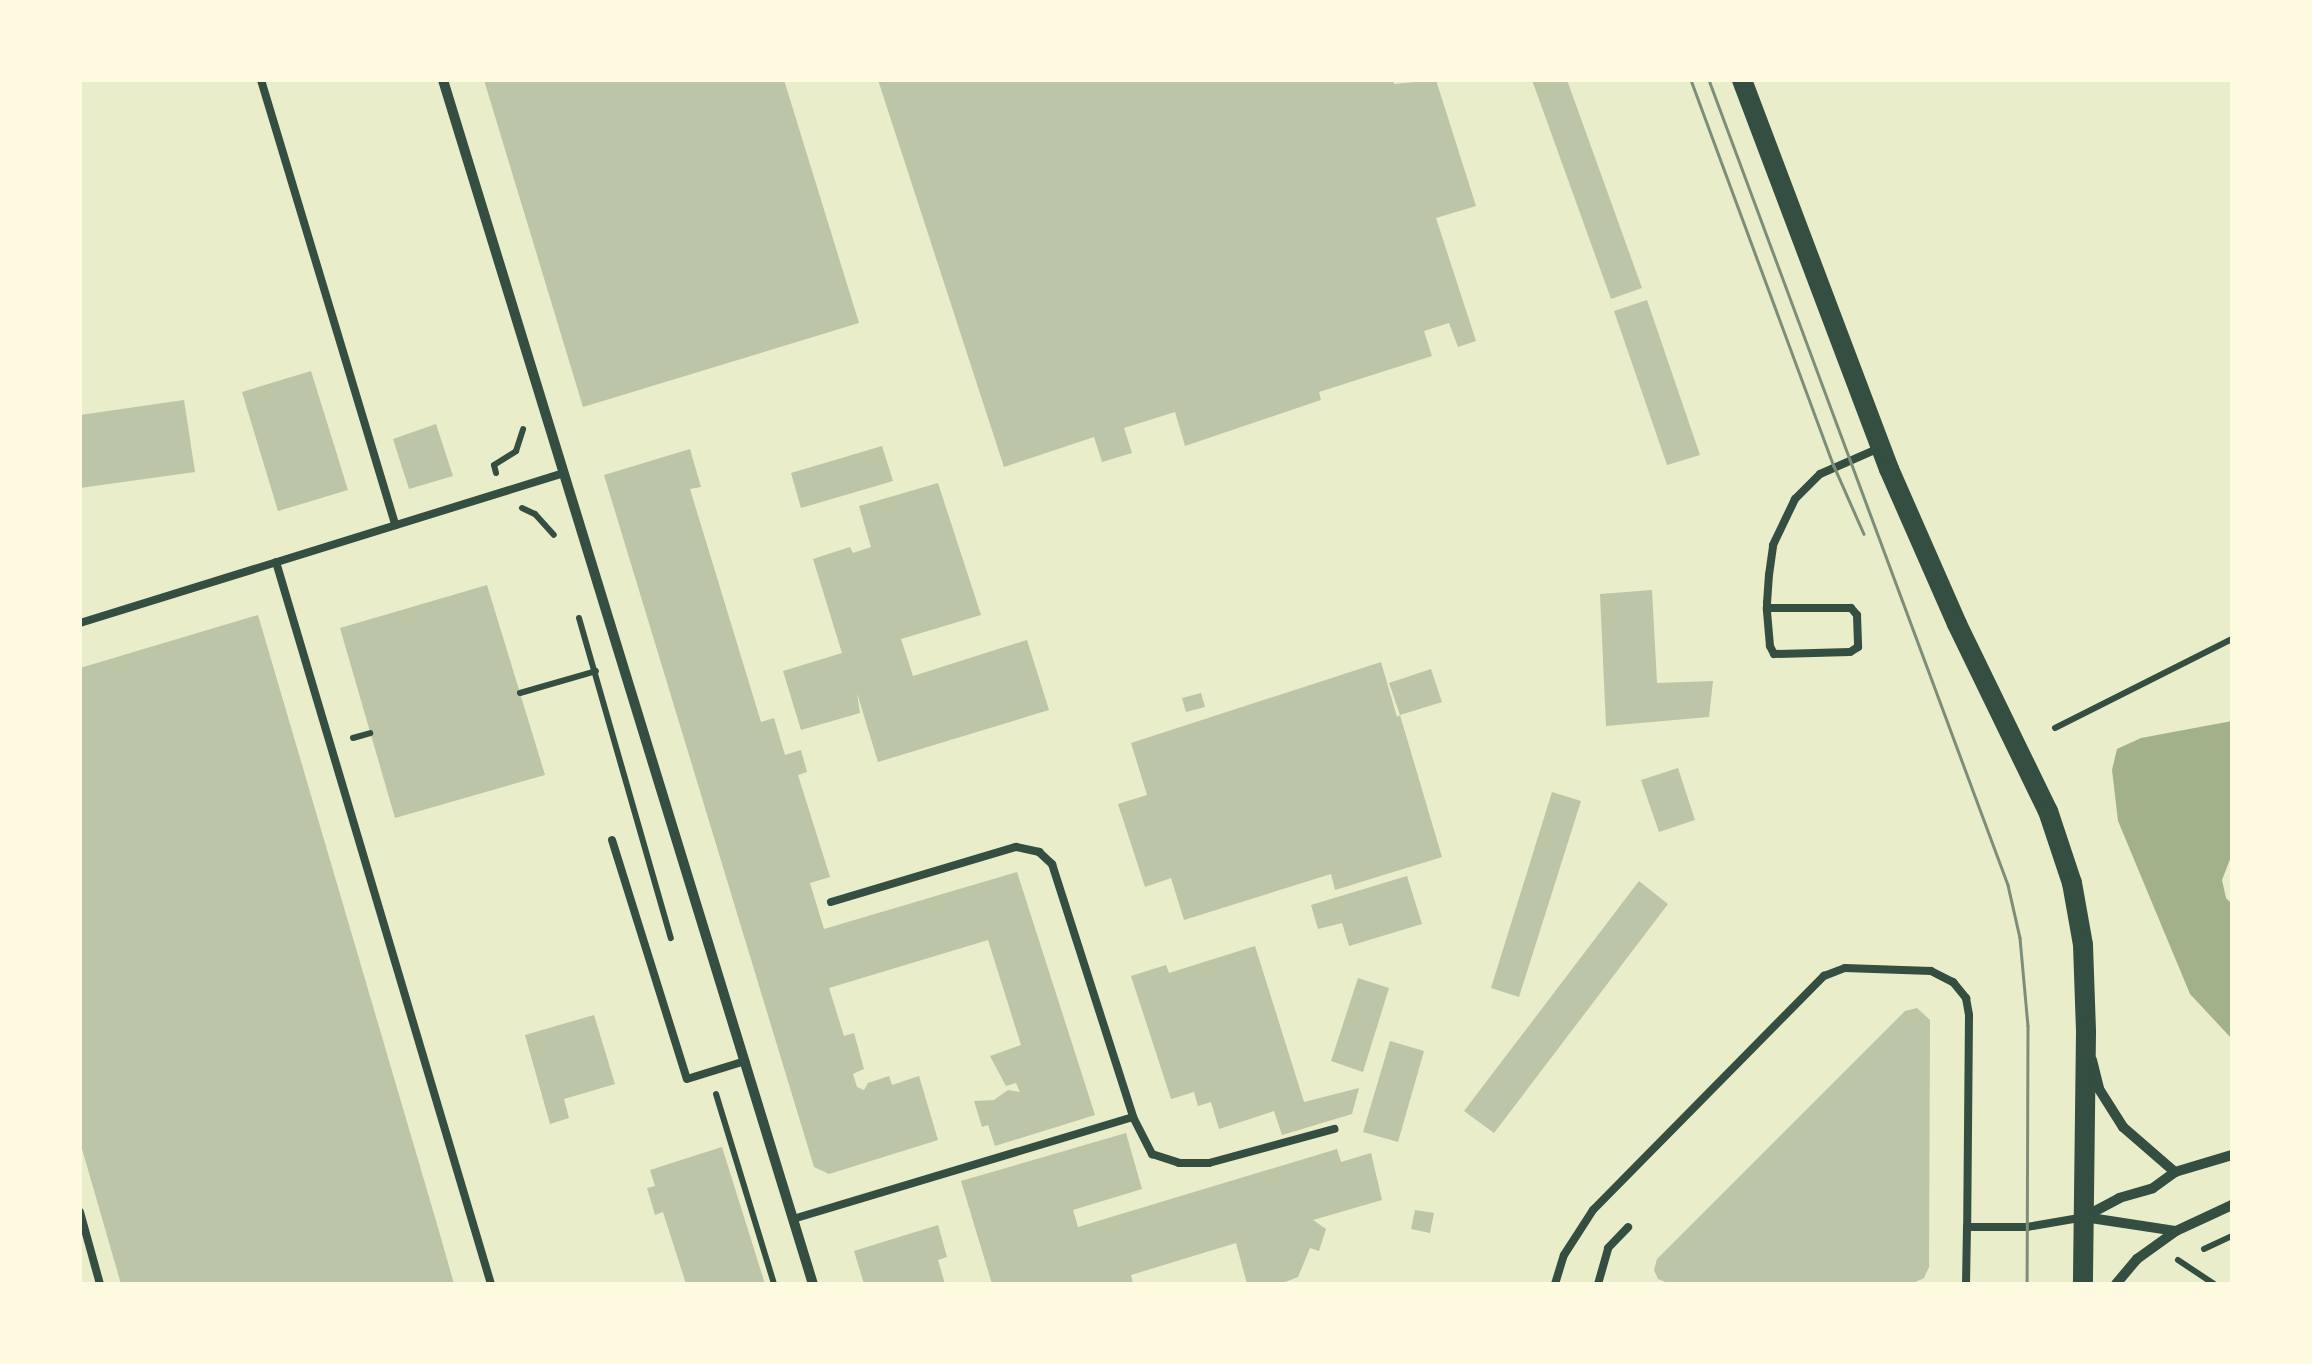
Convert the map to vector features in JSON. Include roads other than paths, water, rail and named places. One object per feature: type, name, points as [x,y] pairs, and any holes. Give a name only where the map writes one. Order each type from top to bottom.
[{"type":"main road","points":[[1742,80],[1882,448],[1957,624],[2048,811],[2072,883],[2080,929],[2086,1032],[2083,1284]]},
{"type":"street","points":[[444,80],[813,1284]]},
{"type":"street","points":[[2086,1032],[2099,1089],[2144,1150],[2175,1172]]},
{"type":"street","points":[[2084,1217],[2119,1198],[2154,1188],[2175,1172],[2232,1155]]},
{"type":"street","points":[[2116,1284],[2137,1259],[2176,1231],[2232,1206]]},
{"type":"street","points":[[2084,1217],[2176,1231]]},
{"type":"lane","points":[[261,80],[396,525]]},
{"type":"lane","points":[[1767,608],[1851,608],[1857,616],[1858,647],[1850,652],[1774,654],[1767,608],[1773,545],[1795,499],[1826,470],[1882,448]]},
{"type":"lane","points":[[80,623],[564,472]]},
{"type":"lane","points":[[276,562],[491,1284]]},
{"type":"lane","points":[[612,840],[687,1080],[745,1062]]},
{"type":"lane","points":[[831,902],[1016,848],[1046,856],[1133,1116],[1144,1146],[1152,1154],[1180,1163],[1209,1163],[1334,1129]]},
{"type":"lane","points":[[1554,1284],[1564,1255],[1593,1210],[1824,976],[1845,968],[1931,971],[1954,982],[1966,998],[1970,1015],[1966,1284]]},
{"type":"lane","points":[[794,1219],[1133,1116]]},
{"type":"lane","points":[[80,1212],[100,1284]]},
{"type":"lane","points":[[1967,1227],[2028,1228],[2084,1217]]},
{"type":"lane","points":[[1598,1284],[1608,1248],[1628,1227]]},
{"type":"tram line","points":[[1691,80],[1834,466],[1864,534]]},
{"type":"tram line","points":[[1709,80],[2008,885],[2020,938],[2028,1026],[2027,1284]]}]
